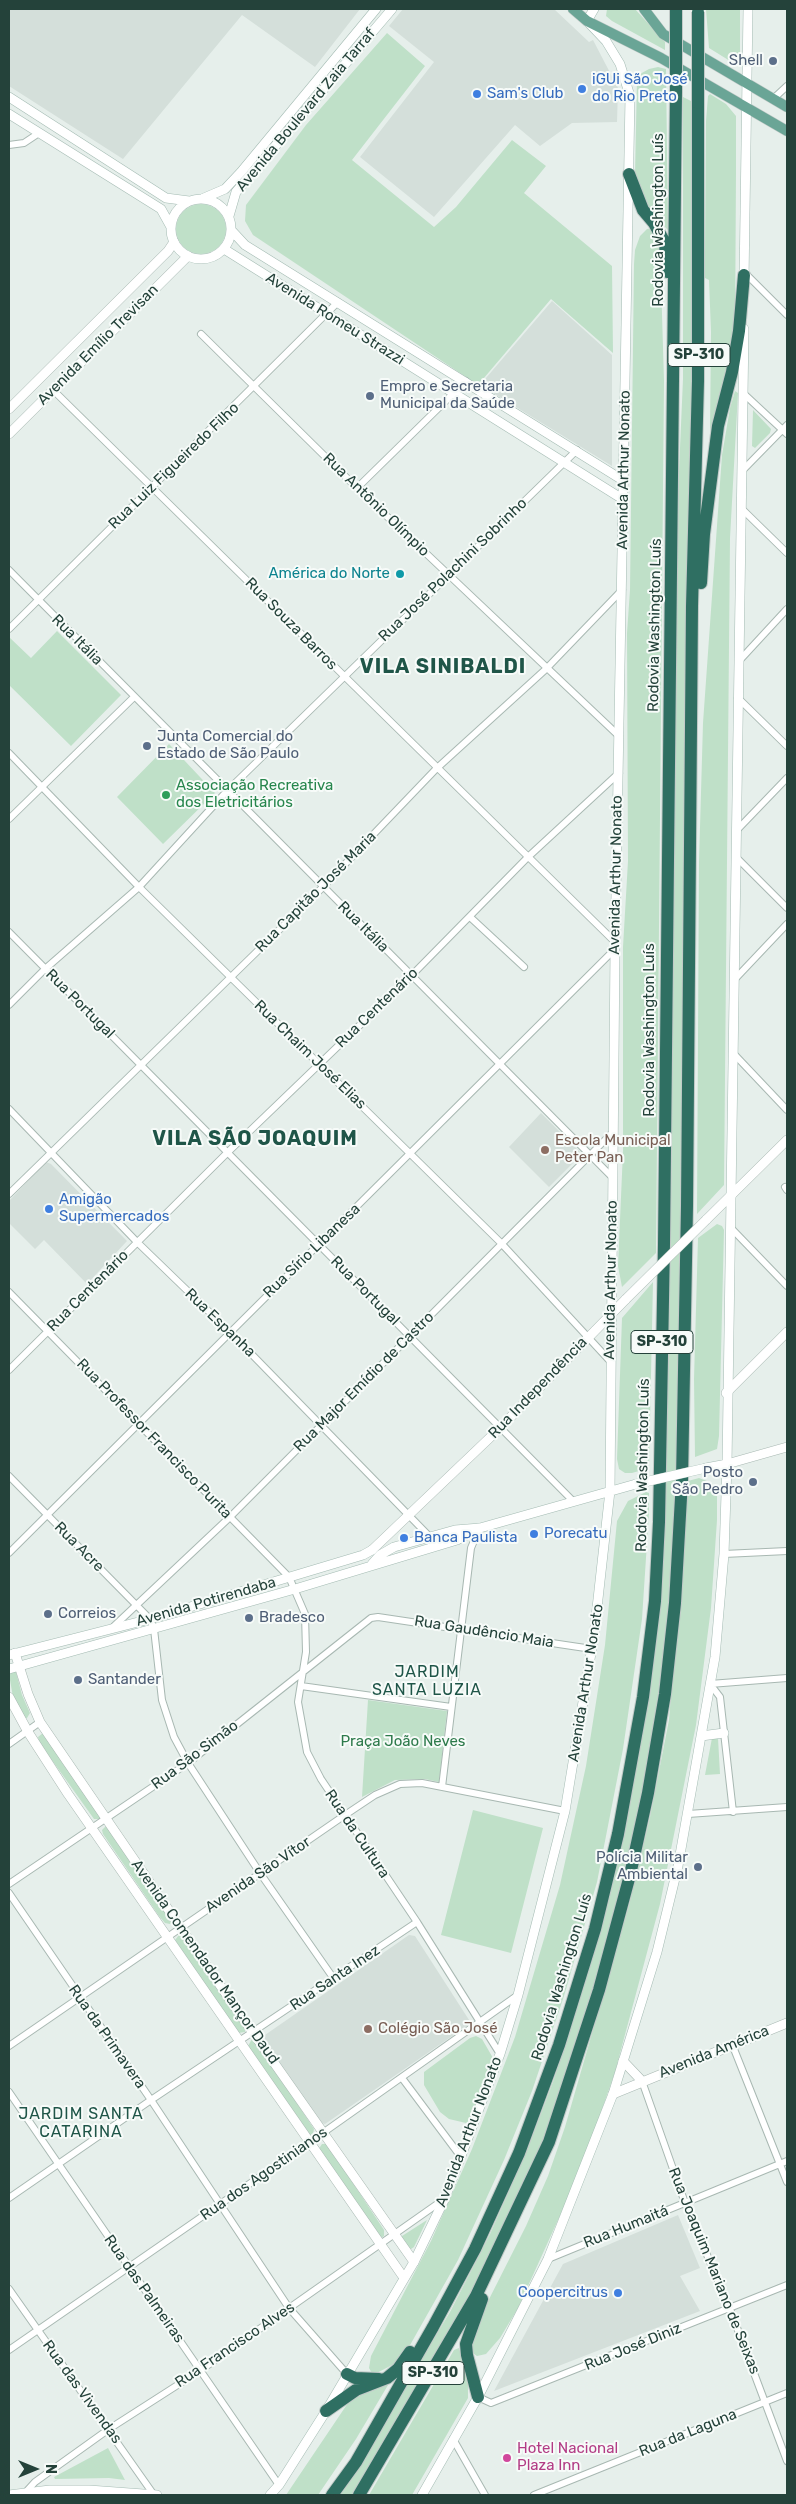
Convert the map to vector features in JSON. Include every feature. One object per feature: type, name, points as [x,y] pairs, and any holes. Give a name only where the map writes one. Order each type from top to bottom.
[{"type":"highway","name":"Rodovia Washington Luís","points":[[332,2495],[356,2462],[433,2327],[475,2250],[519,2153],[559,2046],[583,1971],[608,1882],[637,1738],[650,1650],[659,1522],[664,1244],[675,321],[676,9]]},
{"type":"highway","name":"SP-310","points":[[359,2495],[451,2341],[501,2247],[553,2129],[572,2078],[618,1924],[648,1793],[671,1647],[682,1480],[688,1187],[692,606],[698,381],[698,10]]},
{"type":"highway","points":[[629,174],[643,210],[654,223],[665,243],[668,296],[675,321]]},
{"type":"highway","points":[[692,606],[700,591],[704,534],[718,426],[739,331],[744,274]]},
{"type":"highway","points":[[478,2397],[466,2355],[466,2344],[501,2247]]},
{"type":"highway","points":[[326,2412],[356,2390],[387,2378],[398,2369],[421,2335],[433,2327]]},
{"type":"highway","points":[[347,2374],[368,2380],[387,2378]]},
{"type":"main road","name":"Avenida Boulevard Zaia Tarraf","points":[[204,198],[225,189],[241,172],[376,9]]},
{"type":"main road","name":"Avenida Boulevard Zaia Tarraf","points":[[229,216],[236,192],[392,9]]},
{"type":"main road","points":[[573,9],[587,21],[661,58],[787,131]]},
{"type":"main road","points":[[587,21],[594,9]]},
{"type":"main road","points":[[644,9],[663,34],[787,107]]},
{"type":"main road","points":[[422,2495],[478,2397],[548,2259],[613,2094],[658,1952],[688,1814],[710,1684],[724,1554],[727,1464],[726,1393],[734,1070],[738,698],[744,394],[745,106],[748,9]]},
{"type":"main road","name":"Avenida Arthur Nonato","points":[[270,2495],[279,2485],[326,2412],[414,2262],[445,2198],[461,2157],[500,2054],[518,1995],[565,1811],[592,1649],[610,1491],[609,1360],[630,96],[628,83],[620,64],[606,40],[587,21]]},
{"type":"main road","points":[[9,97],[166,198],[189,201],[204,198],[218,204],[229,216],[232,231],[224,249],[207,259],[188,256],[174,242],[171,227],[161,209],[9,114]]},
{"type":"main road","points":[[171,227],[176,212],[189,201]]},
{"type":"main road","name":"Avenida Romeu Strazzi","points":[[232,231],[245,245],[624,481]]},
{"type":"main road","name":"Avenida Emílio Trevisan","points":[[9,410],[168,251],[174,242]]},
{"type":"main road","name":"Avenida Romeu Strazzi","points":[[224,249],[624,500]]},
{"type":"main road","name":"Avenida Emílio Trevisan","points":[[9,434],[188,256]]},
{"type":"main road","points":[[492,417],[501,403]]},
{"type":"main road","name":"Rua Independência","points":[[372,1550],[408,1513],[500,1428],[588,1336],[787,1140]]},
{"type":"main road","points":[[726,1393],[787,1332]]},
{"type":"main road","name":"Avenida Potirendaba","points":[[9,1669],[295,1589],[372,1564],[457,1540],[480,1528],[573,1501],[636,1484],[727,1464],[787,1447]]},
{"type":"main road","name":"Avenida Potirendaba","points":[[372,1564],[380,1555],[394,1547],[456,1530],[480,1528]]},
{"type":"main road","name":"Avenida Potirendaba","points":[[12,1654],[111,1629],[289,1578],[364,1556],[372,1550]]},
{"type":"main road","name":"Avenida Comendador Mançor Daud","points":[[12,1654],[19,1666],[32,1708],[40,1722],[414,2262]]},
{"type":"main road","name":"Avenida Comendador Mançor Daud","points":[[9,1697],[28,1732],[92,1828],[404,2278]]},
{"type":"main road","points":[[701,1736],[724,1733]]},
{"type":"main road","name":"Avenida América","points":[[613,2094],[787,2023]]},
{"type":"main road","name":"Avenida América","points":[[623,2061],[642,2081]]},
{"type":"main road","points":[[11,2493],[89,2490],[156,2495]]},
{"type":"street","points":[[773,99],[787,86]]},
{"type":"street","points":[[9,145],[24,143],[39,133]]},
{"type":"street","points":[[744,274],[787,315]]},
{"type":"street","name":"Rua Luiz Figueiredo Filho","points":[[9,629],[254,388],[338,302]]},
{"type":"street","name":"Rua Antônio Olímpio","points":[[201,334],[357,488],[546,669],[619,736]]},
{"type":"street","points":[[357,488],[466,381]]},
{"type":"street","name":"Rua Souza Barros","points":[[53,390],[436,769],[528,857],[615,946]]},
{"type":"street","points":[[742,471],[786,430],[744,394]]},
{"type":"street","name":"Rua José Polachini Sobrinho","points":[[9,1005],[46,969],[138,887],[227,791],[577,450]]},
{"type":"street","points":[[742,508],[787,553]]},
{"type":"street","name":"Rua Itália","points":[[9,570],[613,1178]]},
{"type":"street","name":"Rua Capitão José Maria","points":[[9,1194],[323,887],[436,769],[546,669],[622,590]]},
{"type":"street","points":[[739,660],[787,609]]},
{"type":"street","points":[[740,643],[751,648]]},
{"type":"street","points":[[9,819],[134,697]]},
{"type":"street","points":[[738,698],[787,746]]},
{"type":"street","points":[[738,717],[753,713]]},
{"type":"street","name":"Rua Chaim José Elias","points":[[9,753],[138,887],[501,1243],[609,1360]]},
{"type":"street","name":"Rua Centenário","points":[[9,1370],[228,1152],[412,976],[528,857],[618,773]]},
{"type":"street","points":[[737,830],[787,778]]},
{"type":"street","points":[[737,813],[750,817]]},
{"type":"street","points":[[737,858],[787,908]]},
{"type":"street","points":[[470,917],[524,967]]},
{"type":"street","points":[[735,979],[787,924]]},
{"type":"street","name":"Rua Portugal","points":[[9,932],[573,1501]]},
{"type":"street","name":"Rua Sírio Libanesa","points":[[9,1553],[229,1331],[501,1065],[615,946]]},
{"type":"street","points":[[734,1054],[787,1110]]},
{"type":"street","points":[[734,1070],[746,1068]]},
{"type":"street","name":"Rua Espanha","points":[[9,1109],[137,1242],[322,1424],[430,1537]]},
{"type":"street","name":"Rua Major Emídio de Castro","points":[[111,1629],[230,1517],[613,1132]]},
{"type":"street","points":[[731,1228],[787,1286]]},
{"type":"street","name":"Rua Professor Francisco Purita","points":[[9,1292],[49,1330],[289,1578],[295,1589]]},
{"type":"street","name":"Rua Acre","points":[[9,1476],[150,1618]]},
{"type":"street","points":[[442,1787],[471,1548],[480,1528]]},
{"type":"street","points":[[724,1554],[787,1551]]},
{"type":"street","name":"Rua da Cultura","points":[[295,1589],[305,1614],[306,1638],[298,1702],[307,1752],[321,1779],[417,1922],[500,2054]]},
{"type":"street","name":"Rua Gaudêncio Maia","points":[[375,1617],[460,1628],[592,1649]]},
{"type":"street","name":"Rua São Simão","points":[[9,1884],[188,1763],[369,1619],[375,1617]]},
{"type":"street","points":[[150,1618],[154,1628],[162,1700],[174,1737],[188,1763],[260,1873],[334,1979]]},
{"type":"street","points":[[710,1684],[787,1678]]},
{"type":"street","points":[[710,1684],[720,1697],[733,1812]]},
{"type":"street","points":[[301,1686],[451,1707]]},
{"type":"street","points":[[9,1744],[40,1722]]},
{"type":"street","name":"Avenida São Vítor","points":[[9,2046],[345,1815],[375,1795],[400,1784],[422,1783],[565,1811]]},
{"type":"street","points":[[688,1814],[787,1807]]},
{"type":"street","name":"Rua da Primavera","points":[[9,1893],[151,2100],[289,2308],[347,2374]]},
{"type":"street","name":"Rua Santa Inez","points":[[9,2198],[151,2100],[254,2033],[417,1922]]},
{"type":"street","name":"Rua dos Agostinianos","points":[[9,2350],[402,2078],[518,1995]]},
{"type":"street","points":[[732,2044],[787,2182]]},
{"type":"street","points":[[402,2078],[461,2157]]},
{"type":"street","name":"Rua Joaquim Mariano de Seixas","points":[[642,2081],[686,2203],[730,2309],[787,2461]]},
{"type":"street","name":"Rua das Palmeiras","points":[[9,2092],[279,2485]]},
{"type":"street","name":"Rua Humaitá","points":[[548,2259],[787,2161]]},
{"type":"street","name":"Rua Francisco Alves","points":[[25,2493],[35,2482],[109,2429],[201,2370],[380,2246],[445,2198]]},
{"type":"street","name":"Rua José Diniz","points":[[478,2397],[491,2403],[787,2285]]},
{"type":"street","name":"Rua das Vivendas","points":[[9,2289],[156,2495]]},
{"type":"street","name":"Rua da Laguna","points":[[534,2495],[787,2393]]},
{"type":"street","points":[[453,2439],[485,2495]]},
{"type":"shaded area","points":[[9,9],[360,9],[315,67],[242,15],[123,159],[9,86]]},
{"type":"shaded area","name":"Sam's Club","points":[[403,9],[554,9],[589,42],[593,40],[618,88],[617,122],[572,123],[540,146],[515,125],[434,217],[360,157],[434,62],[389,26]]},
{"type":"shaded area","points":[[552,301],[612,355],[612,466],[480,385]]},
{"type":"shaded area","name":"Escola Municipal Peter Pan","points":[[541,1113],[580,1152],[580,1156],[549,1187],[509,1147]]},
{"type":"shaded area","points":[[46,1162],[51,1164],[127,1241],[87,1284],[44,1240],[35,1249],[9,1223],[9,1201]]},
{"type":"shaded area","name":"Colégio São José","points":[[409,1935],[415,1936],[471,2023],[325,2124],[318,2122],[265,2040],[265,2035]]},
{"type":"shaded area","name":"Coopercitrus","points":[[678,2215],[700,2268],[680,2276],[700,2311],[494,2391],[563,2264]]},
{"type":"green space","points":[[607,9],[635,9],[665,42],[665,50],[612,21],[606,16]]},
{"type":"green space","points":[[706,9],[740,9],[740,53],[736,61],[730,61],[709,48]]},
{"type":"green space","points":[[387,33],[425,66],[352,160],[434,227],[456,207],[512,140],[546,166],[524,193],[612,266],[613,353],[551,299],[478,385],[253,235],[245,221],[246,205],[306,125]]},
{"type":"green space","points":[[658,67],[666,69],[668,230],[643,205],[635,174],[637,79],[640,74]]},
{"type":"green space","points":[[710,94],[726,104],[736,116],[736,172],[735,337],[710,431],[711,332],[709,280],[705,278],[705,253],[706,121],[708,96]]},
{"type":"green space","points":[[683,97],[693,102],[695,169],[683,1181],[677,1494],[667,1637],[657,1720],[619,1902],[565,2080],[539,2153],[483,2274],[353,2495],[340,2495],[450,2312],[490,2234],[527,2150],[553,2082],[594,1952],[645,1718],[665,1437],[671,1186],[677,517],[683,379]]},
{"type":"green space","points":[[201,204],[211,206],[219,211],[224,219],[226,229],[224,239],[219,247],[211,252],[201,254],[191,252],[183,247],[178,239],[176,229],[178,219],[183,211],[191,206]]},
{"type":"green space","points":[[652,228],[660,247],[664,381],[656,1253],[622,1287],[618,1266],[623,1151],[623,947],[628,861],[627,633],[630,590],[634,264],[635,250],[640,236],[647,229]]},
{"type":"green space","points":[[735,391],[738,393],[730,538],[724,1185],[697,1214],[699,862],[703,723],[722,455],[730,408]]},
{"type":"green space","points":[[753,410],[771,429],[770,433],[755,448],[752,446]]},
{"type":"green space","points":[[57,631],[121,695],[71,746],[9,685],[9,637],[31,658]]},
{"type":"green space","name":"Associação Recreativa dos Eletricitários","points":[[169,744],[215,793],[163,844],[117,797]]},
{"type":"green space","points":[[717,1224],[722,1226],[724,1230],[719,1436],[717,1449],[695,1457],[694,1379],[698,1238]]},
{"type":"green space","points":[[653,1282],[649,1468],[625,1473],[619,1469],[617,1459],[622,1318]]},
{"type":"green space","points":[[699,1478],[712,1483],[717,1493],[711,1608],[696,1725],[660,1904],[615,2072],[592,2138],[563,2209],[518,2308],[500,2338],[486,2354],[477,2356],[470,2351],[478,2321],[526,2226],[548,2176],[565,2127],[629,1905],[650,1817],[669,1720],[688,1481]]},
{"type":"green space","points":[[646,1492],[649,1493],[649,1512],[642,1619],[623,1749],[597,1882],[564,1996],[532,2091],[504,2160],[458,2260],[405,2354],[394,2364],[373,2375],[369,2368],[371,2356],[431,2241],[472,2149],[515,2037],[560,1885],[586,1766],[605,1645],[617,1521],[628,1501]]},
{"type":"green space","points":[[13,1671],[16,1672],[22,1695],[30,1713],[27,1718],[22,1718],[13,1697],[10,1674]]},
{"type":"green space","name":"Praça João Neves","points":[[368,1700],[447,1711],[439,1782],[425,1779],[395,1780],[362,1797]]},
{"type":"green space","points":[[43,1733],[101,1816],[100,1819],[94,1819],[39,1742],[38,1737]]},
{"type":"green space","points":[[712,1738],[718,1738],[720,1774],[705,1775]]},
{"type":"green space","points":[[473,1810],[543,1828],[511,1953],[441,1935]]},
{"type":"green space","points":[[106,1826],[172,1922],[170,1924],[165,1923],[159,1916],[103,1834],[102,1830]]},
{"type":"green space","points":[[179,1935],[183,1935],[246,2029],[245,2032],[238,2033],[175,1940]]},
{"type":"green space","points":[[476,2036],[482,2039],[493,2058],[471,2120],[466,2123],[449,2119],[440,2112],[424,2085],[424,2072],[470,2038]]},
{"type":"green space","points":[[252,2039],[255,2040],[314,2129],[313,2134],[310,2135],[248,2046]]},
{"type":"green space","points":[[322,2144],[327,2144],[384,2230],[384,2236],[381,2238],[318,2150]]},
{"type":"green space","points":[[427,2220],[414,2247],[411,2249],[402,2241],[402,2236]]},
{"type":"green space","points":[[459,2348],[468,2382],[468,2398],[412,2495],[369,2495],[454,2350]]},
{"type":"green space","points":[[391,2380],[356,2439],[318,2495],[286,2495],[352,2397]]},
{"type":"green space","points":[[108,2448],[125,2480],[109,2478],[55,2479],[54,2477]]},
{"type":"place","name":"Shell","points":[[773,61]]},
{"type":"place","name":"iGUi São José do Rio Preto","points":[[582,89]]},
{"type":"place","name":"Sam's Club","points":[[477,94]]},
{"type":"place","name":"Empro e Secretaria Municipal da Saúde","points":[[370,396]]},
{"type":"place","name":"América do Norte","points":[[400,574]]},
{"type":"place","name":"Junta Comercial do Estado de São Paulo","points":[[147,746]]},
{"type":"place","name":"Associação Recreativa dos Eletricitários","points":[[166,795]]},
{"type":"place","name":"Escola Municipal Peter Pan","points":[[545,1150]]},
{"type":"place","name":"Amigão Supermercados","points":[[49,1209]]},
{"type":"place","name":"Posto São Pedro","points":[[753,1482]]},
{"type":"place","name":"Porecatu","points":[[534,1534]]},
{"type":"place","name":"Banca Paulista","points":[[404,1538]]},
{"type":"place","name":"Correios","points":[[48,1614]]},
{"type":"place","name":"Bradesco","points":[[249,1618]]},
{"type":"place","name":"Santander","points":[[78,1680]]},
{"type":"place","name":"Polícia Militar Ambiental","points":[[698,1867]]},
{"type":"place","name":"Colégio São José","points":[[368,2029]]},
{"type":"place","name":"Coopercitrus","points":[[618,2293]]},
{"type":"place","name":"Hotel Nacional Plaza Inn","points":[[507,2458]]},
{"type":"district","name":"VILA SINIBALDI","points":[[443,667]]},
{"type":"district","name":"VILA SÃO JOAQUIM","points":[[255,1139]]},
{"type":"district","name":"JARDIM SANTA LUZIA","points":[[427,1681]]},
{"type":"district","name":"JARDIM SANTA CATARINA","points":[[81,2123]]}]
